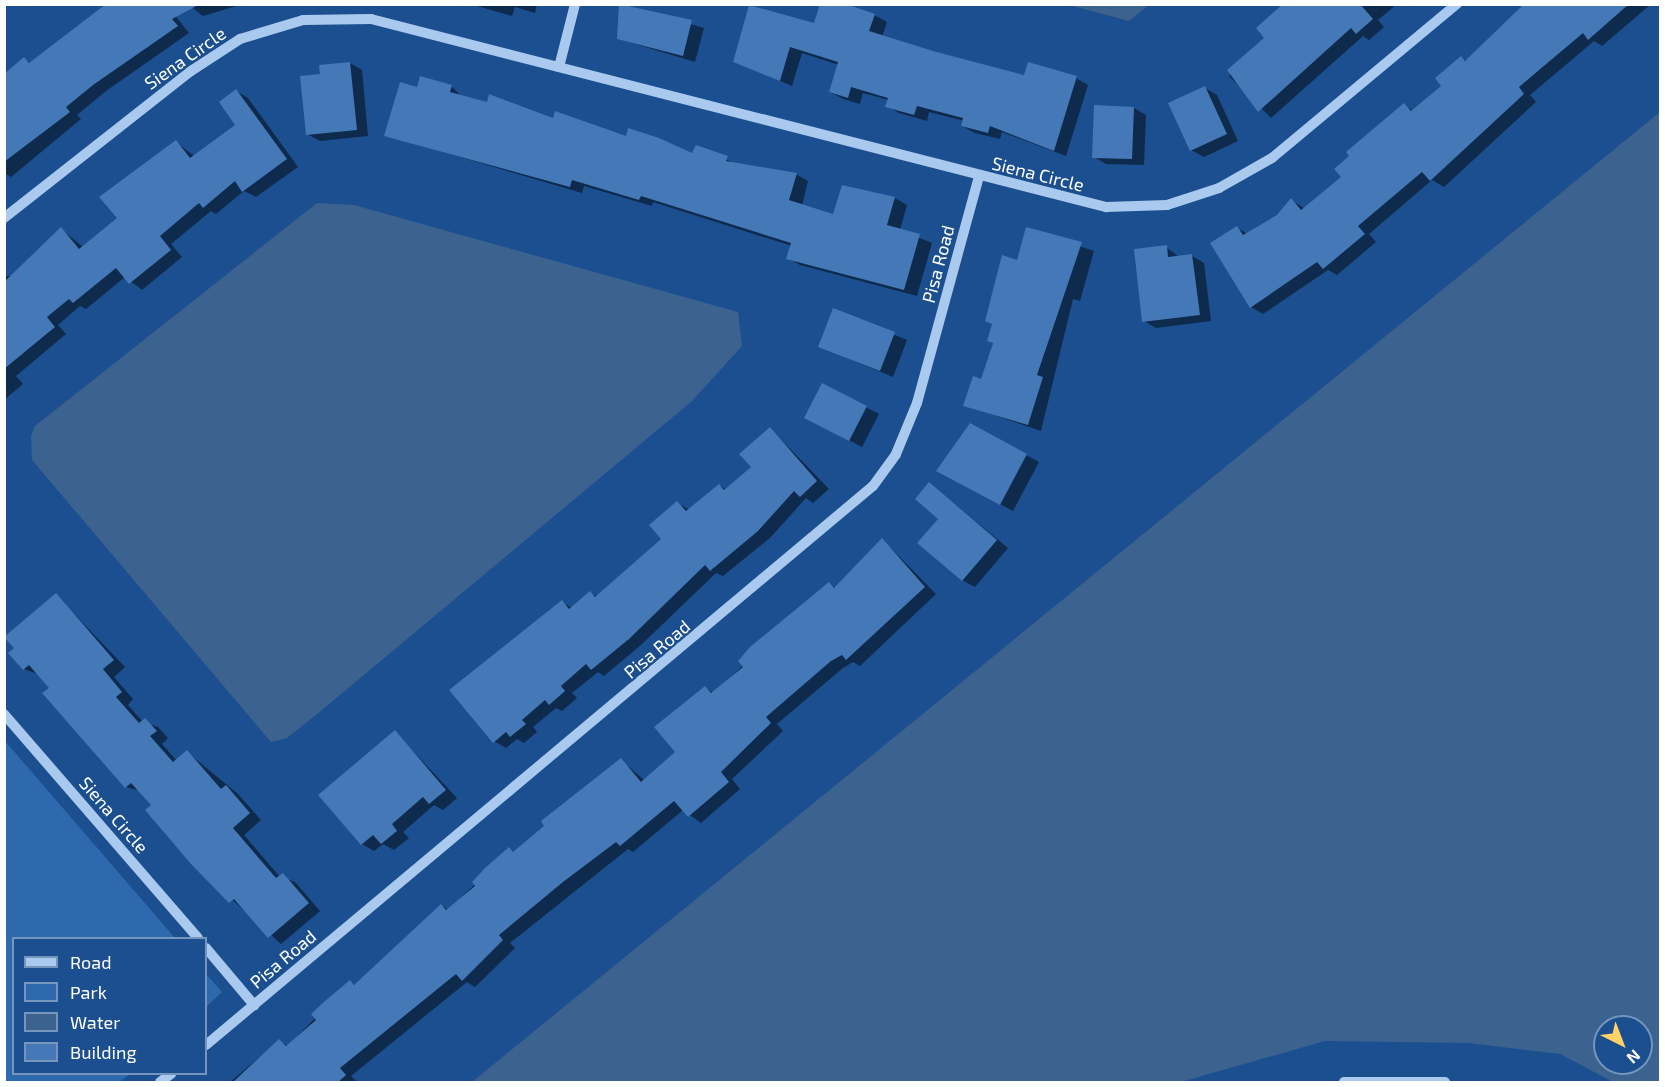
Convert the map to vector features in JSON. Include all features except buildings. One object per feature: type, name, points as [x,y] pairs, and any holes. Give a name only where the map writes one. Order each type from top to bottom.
[{"type":"street","points":[[559,67],[575,4]]},
{"type":"street","name":"Siena Circle","points":[[4,218],[191,70],[240,39],[303,20],[371,19],[1106,207],[1167,205],[1219,188],[1272,158],[1457,4]]},
{"type":"street","name":"Pisa Road","points":[[207,1044],[873,486],[896,454],[917,403],[979,176]]},
{"type":"street","name":"Siena Circle","points":[[4,714],[196,937]]},
{"type":"street","points":[[207,949],[254,1005]]},
{"type":"street","points":[[1344,1083],[1445,1083]]},
{"type":"green space","points":[[5,741],[174,937],[12,937],[12,1075],[129,1075],[119,1082],[5,1082]]},
{"type":"green space","points":[[207,975],[222,992],[207,1006]]},
{"type":"water","points":[[1149,4],[1129,21],[1069,5]]},
{"type":"water","points":[[1660,112],[1660,1082],[1613,1082],[1600,1075],[1653,1075],[1653,1015],[1593,1015],[1593,1071],[1560,1054],[1469,1043],[1325,1041],[1181,1082],[472,1082]]},
{"type":"water","points":[[317,203],[354,205],[738,312],[742,346],[692,401],[322,710],[287,738],[271,742],[32,460],[31,436],[35,426]]}]
